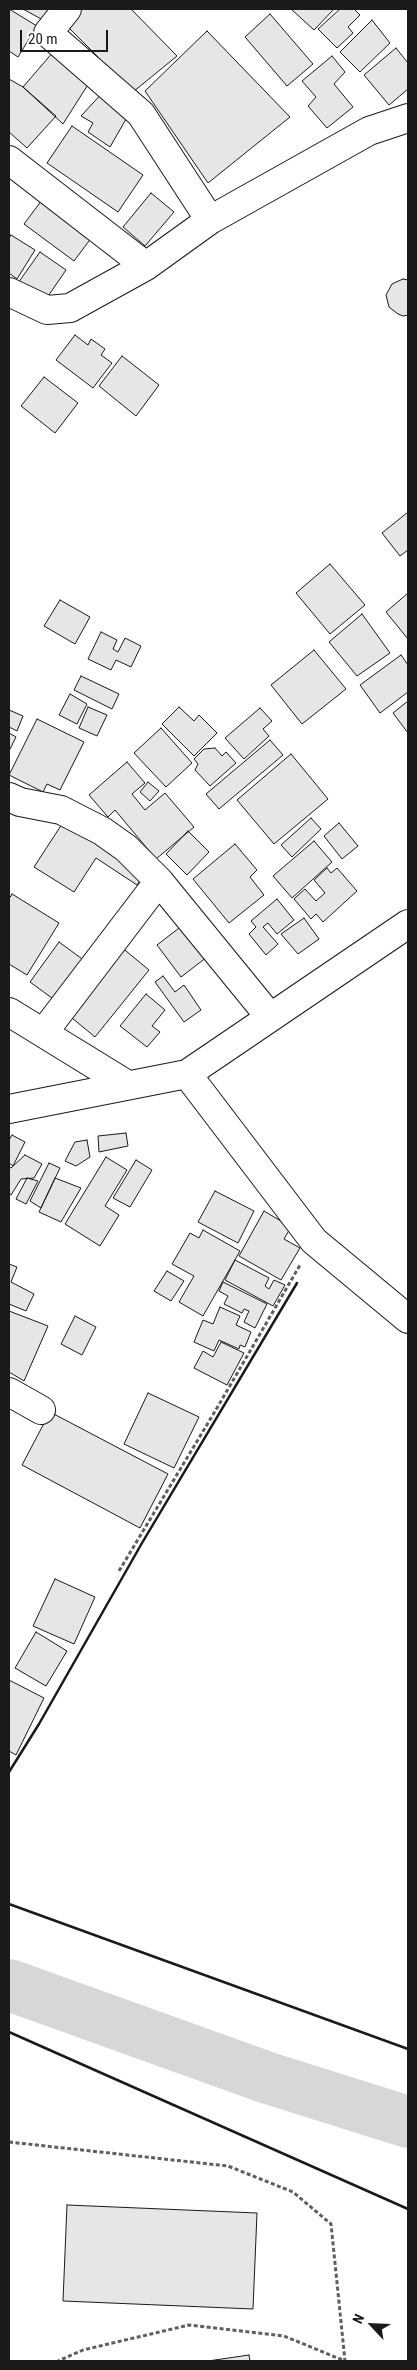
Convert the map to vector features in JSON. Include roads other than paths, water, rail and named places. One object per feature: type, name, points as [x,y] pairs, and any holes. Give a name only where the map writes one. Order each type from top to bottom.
[{"type":"street","points":[[67,9],[48,33],[141,114],[210,220]]},
{"type":"street","points":[[9,292],[47,310],[70,308],[146,266],[210,220],[369,131],[408,118]]},
{"type":"street","points":[[9,160],[146,266]]},
{"type":"street","points":[[9,797],[20,802],[61,810],[102,831],[126,848],[159,881],[270,1017]]},
{"type":"street","points":[[44,1032],[159,881]]},
{"type":"street","points":[[9,1109],[126,1084],[187,1074],[408,924]]},
{"type":"street","points":[[9,1012],[126,1084]]},
{"type":"street","points":[[187,1074],[314,1241],[408,1319]]},
{"type":"street","points":[[9,1392],[41,1410]]},
{"type":"waterway","points":[[9,1985],[268,2078],[408,2122]]}]
